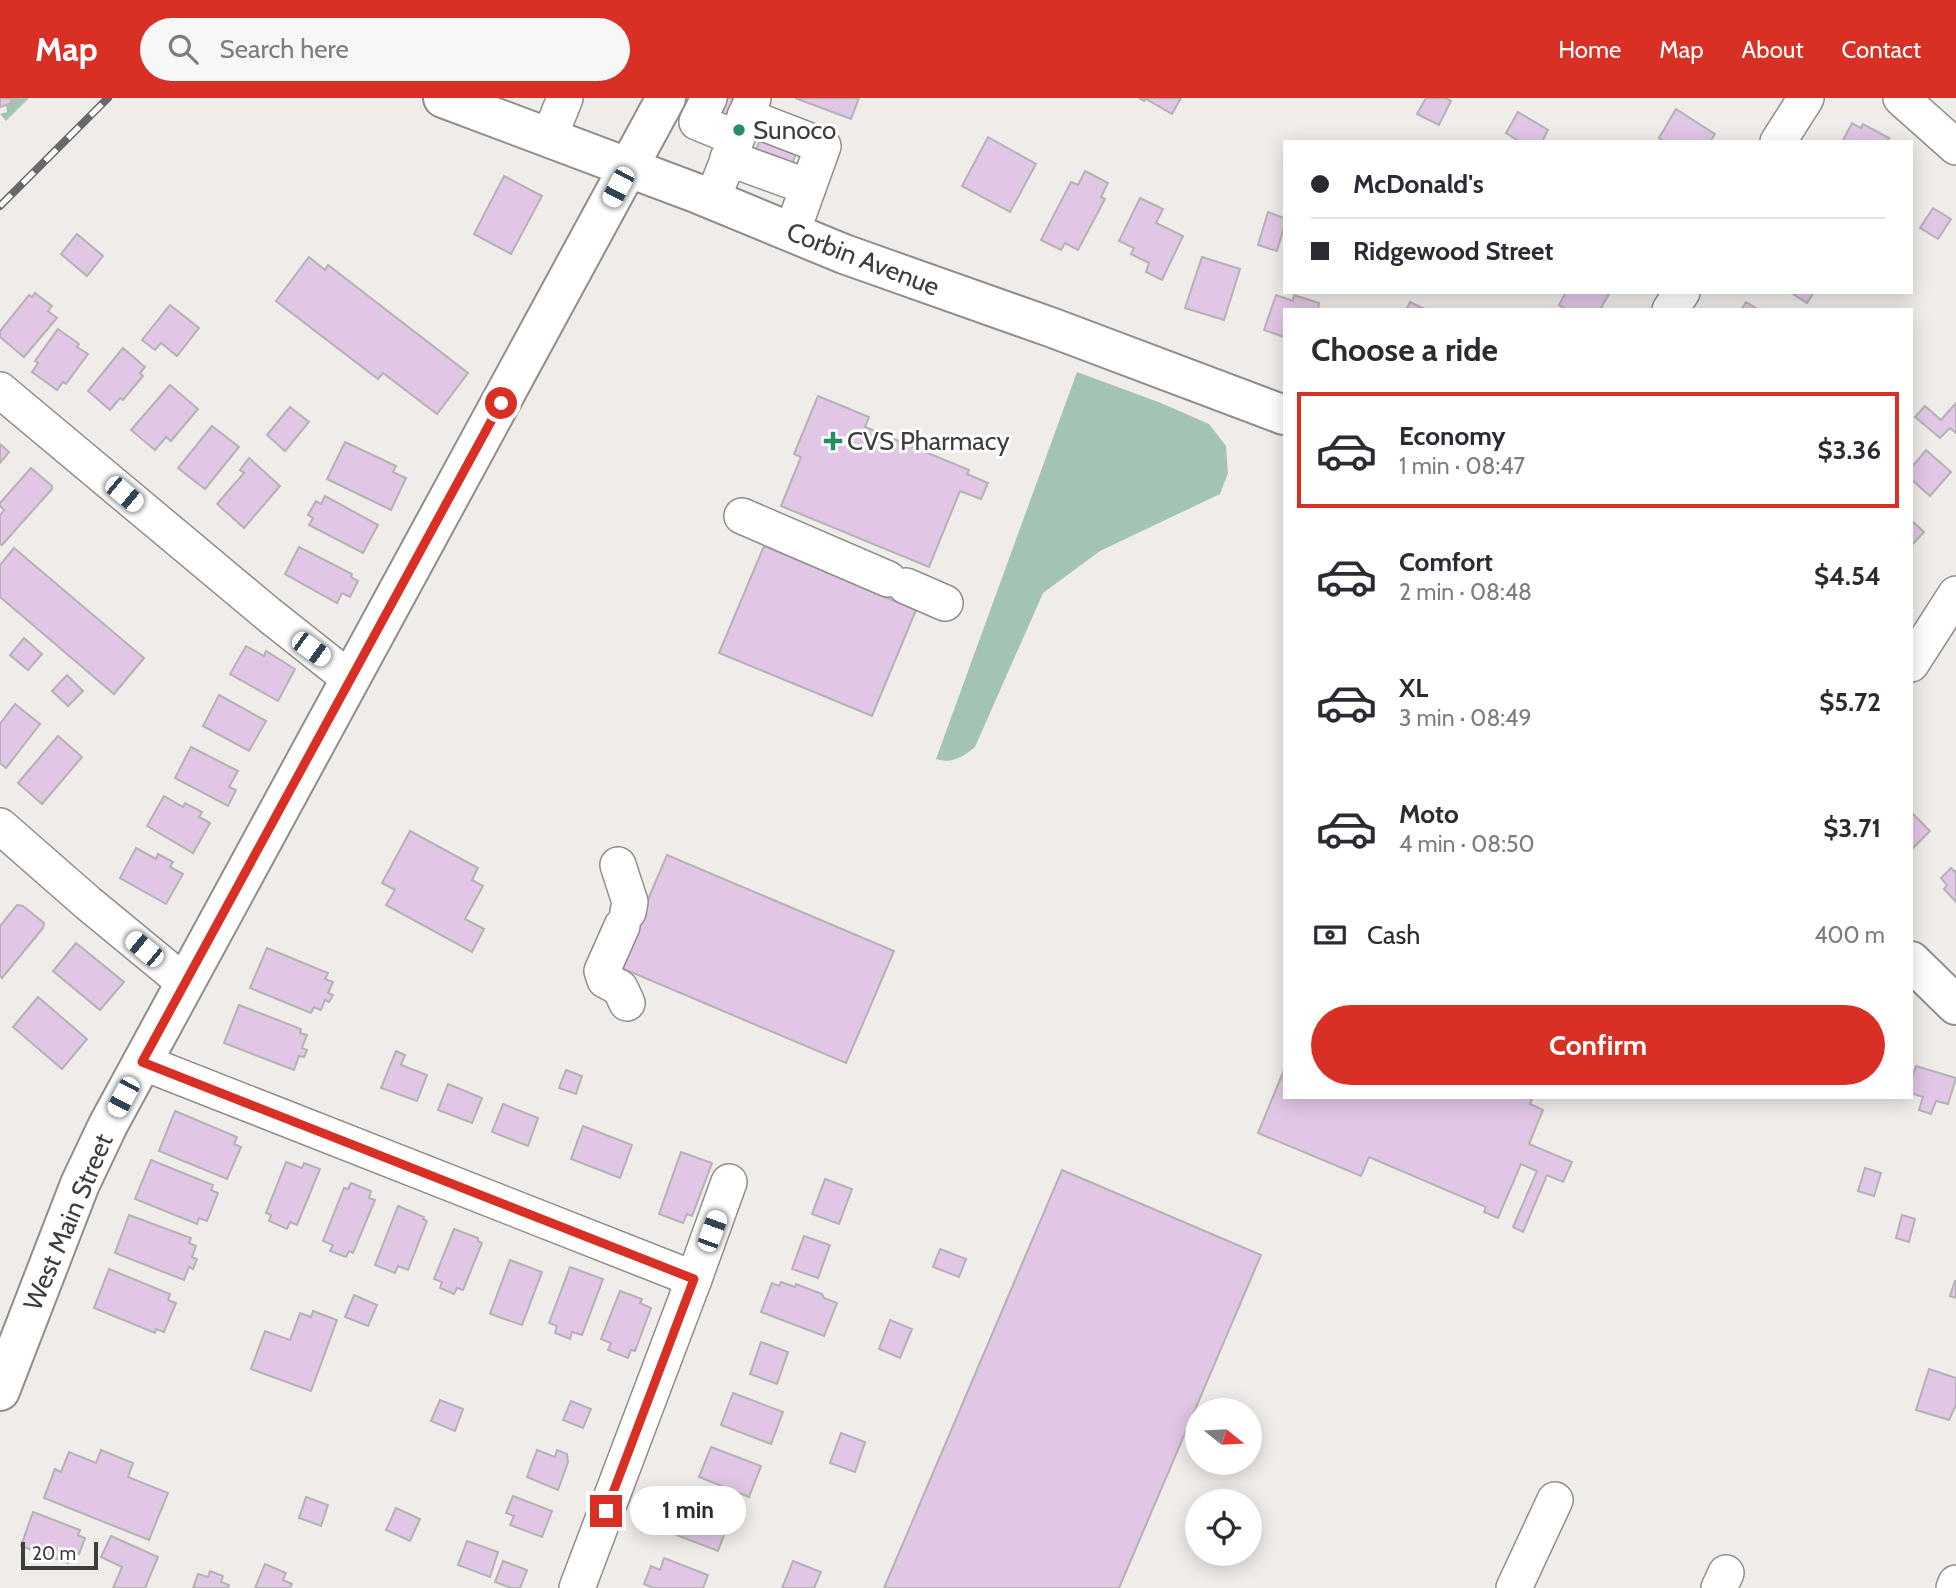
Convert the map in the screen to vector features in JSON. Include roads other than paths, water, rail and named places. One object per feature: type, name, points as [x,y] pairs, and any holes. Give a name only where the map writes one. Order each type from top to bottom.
[{"type":"main road","name":"Corbin Avenue","points":[[461,101],[844,254],[1054,328],[1283,415]]},
{"type":"main road","name":"West Main Street","points":[[0,1391],[80,1184],[108,1125],[663,102]]},
{"type":"main road","points":[[1913,963],[1956,1005]]},
{"type":"street","points":[[549,138],[565,98]]},
{"type":"street","points":[[1779,140],[1806,98]]},
{"type":"street","points":[[1901,98],[1956,147]]},
{"type":"street","points":[[663,102],[703,110],[741,127],[822,146],[792,232]]},
{"type":"street","points":[[712,200],[741,127]]},
{"type":"street","points":[[0,390],[268,614],[351,679]]},
{"type":"street","points":[[743,516],[945,603]]},
{"type":"street","points":[[1913,661],[1956,594]]},
{"type":"street","points":[[0,826],[185,984]]},
{"type":"street","points":[[618,865],[629,902],[625,919],[602,971],[605,980],[620,988],[627,1003]]},
{"type":"street","points":[[142,1062],[694,1279]]},
{"type":"street","points":[[577,1588],[729,1182]]},
{"type":"street","points":[[1514,1588],[1555,1500]]},
{"type":"street","points":[[1954,1588],[1956,1583]]},
{"type":"railway","points":[[0,206],[108,98]]},
{"type":"place","name":"Sunoco","points":[[739,130]]},
{"type":"place","name":"CVS Pharmacy","points":[[833,441]]}]
